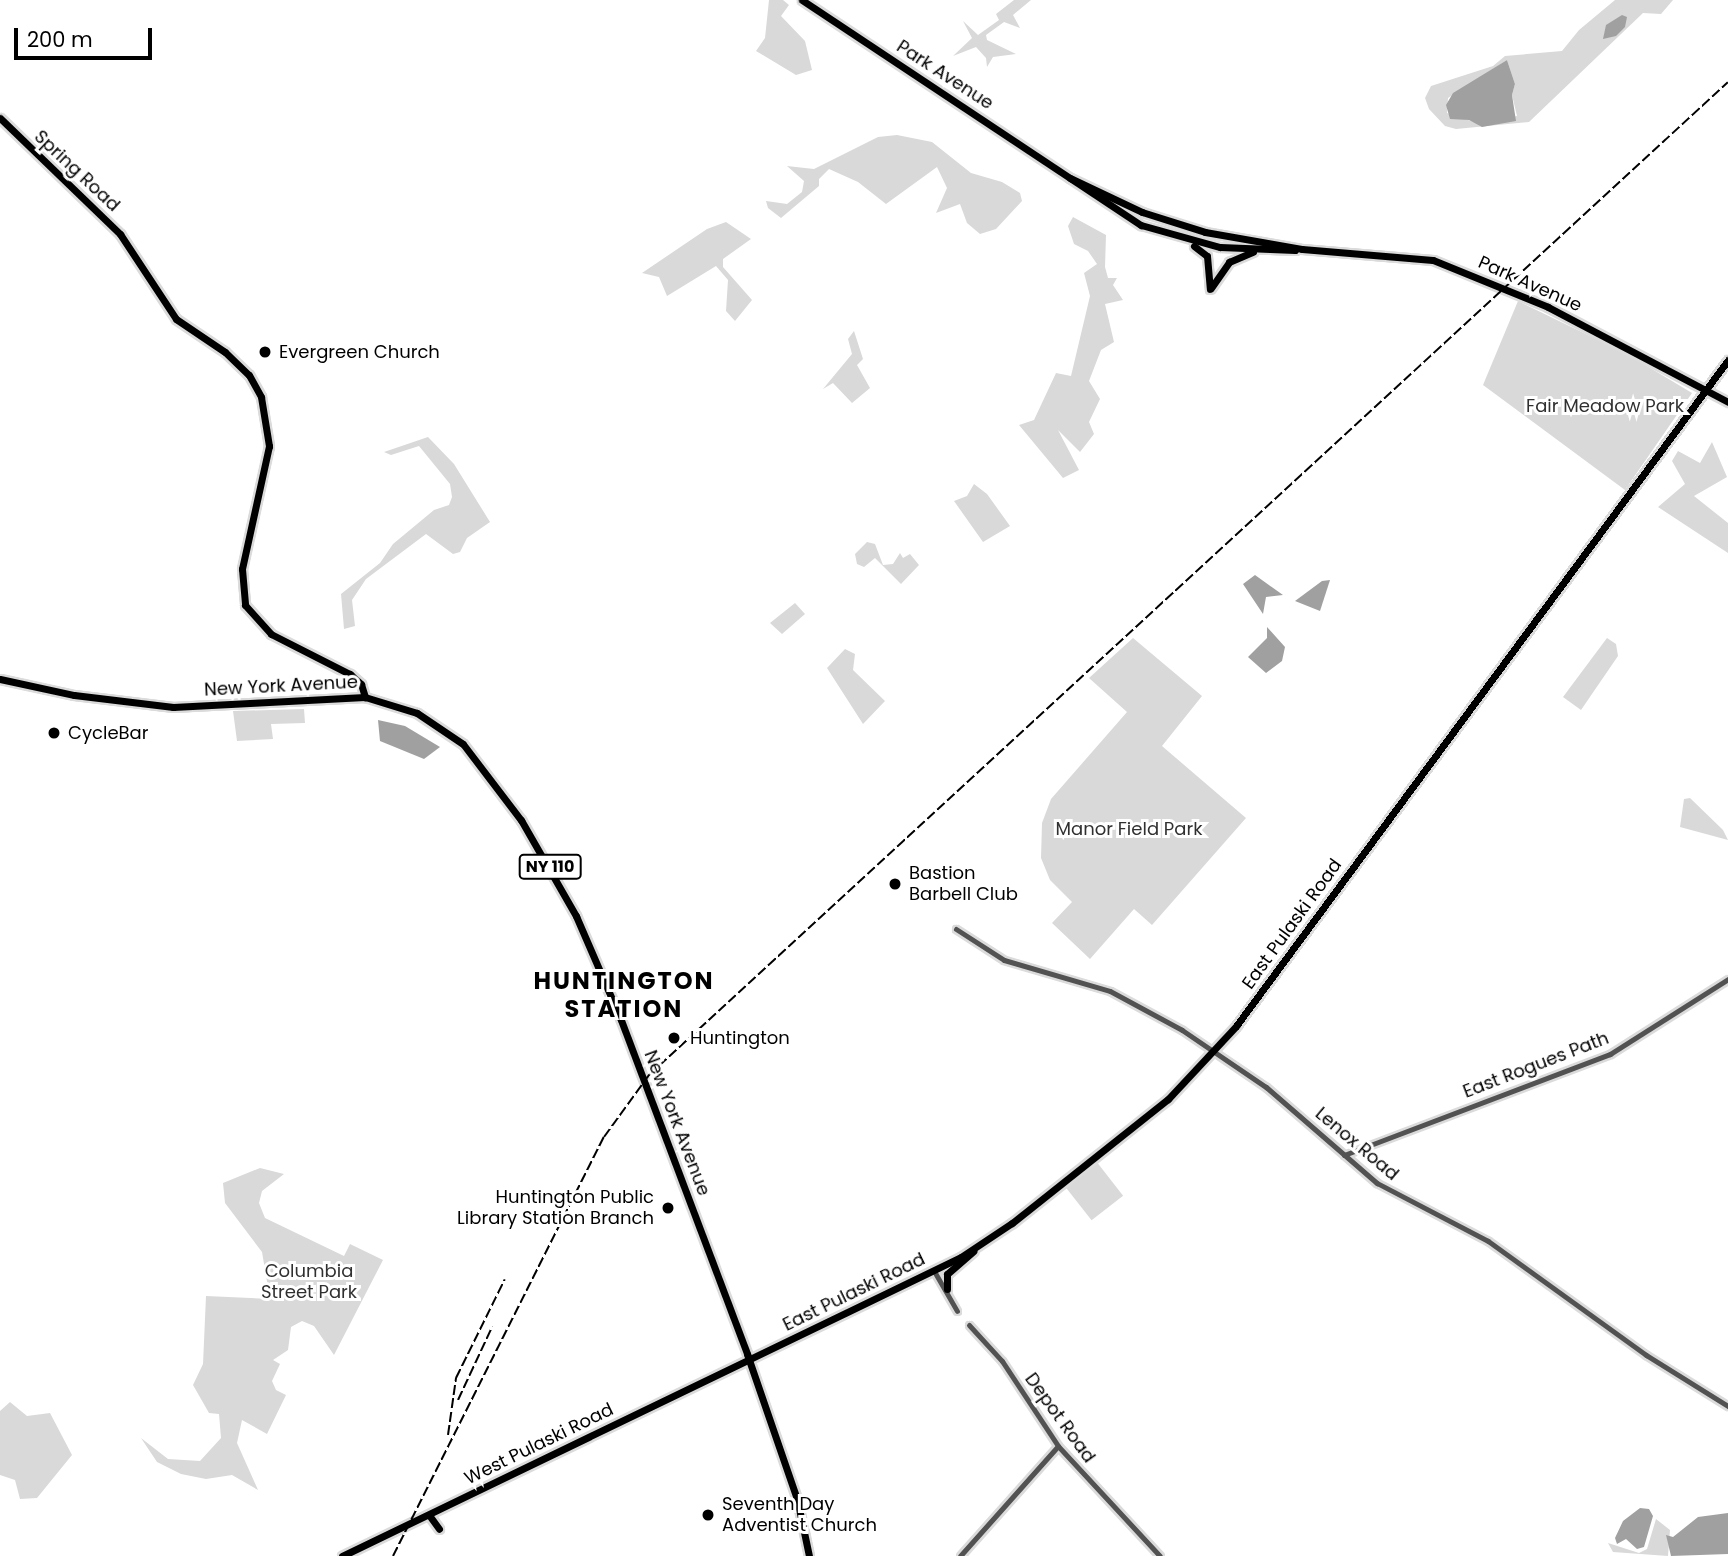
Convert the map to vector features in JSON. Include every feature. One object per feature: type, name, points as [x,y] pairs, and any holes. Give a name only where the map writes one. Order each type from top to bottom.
[{"type":"main road","name":"Park Avenue","points":[[802,0],[1123,215],[1175,238],[1220,247],[1302,249]]},
{"type":"main road","name":"Spring Road","points":[[0,118],[45,166],[115,228],[176,319],[236,360],[256,385],[269,446],[242,569],[242,594],[257,622],[278,638],[337,665],[361,684],[365,697]]},
{"type":"main road","name":"Park Avenue","points":[[1070,178],[1142,212],[1205,232],[1302,249],[1433,260],[1548,307],[1728,402]]},
{"type":"main road","points":[[1123,215],[1123,206],[1142,212]]},
{"type":"main road","points":[[1205,232],[1216,237],[1220,247],[1224,243],[1291,247]]},
{"type":"main road","points":[[1175,238],[1206,254],[1210,289],[1229,262],[1258,250]]},
{"type":"main road","name":"East Pulaski Road","points":[[749,1360],[973,1250],[1168,1098],[1216,1052],[1728,360]]},
{"type":"main road","name":"New York Avenue","points":[[0,679],[74,695],[173,707],[365,697],[417,713],[463,744],[492,778],[568,896],[621,1020],[749,1360],[797,1499],[809,1556]]},
{"type":"main road","points":[[947,1289],[947,1274],[973,1250]]},
{"type":"main road","name":"West Pulaski Road","points":[[342,1556],[749,1360]]},
{"type":"main road","points":[[429,1515],[439,1529]]},
{"type":"street","name":"Lenox Road","points":[[956,929],[1004,960],[1117,994],[1216,1052],[1278,1096],[1343,1155],[1394,1194],[1488,1241],[1646,1355],[1728,1406]]},
{"type":"street","name":"East Rogues Path","points":[[1343,1155],[1610,1054],[1728,979]]},
{"type":"street","points":[[934,1271],[947,1289],[957,1311]]},
{"type":"street","name":"Depot Road","points":[[969,1325],[1002,1361],[1058,1447],[1160,1556]]},
{"type":"street","points":[[960,1556],[1058,1447]]},
{"type":"green space","points":[[769,0],[783,0],[789,5],[781,16],[805,41],[812,70],[796,75],[756,51],[765,38]]},
{"type":"green space","points":[[1014,0],[1031,0],[1013,15],[1020,28],[1004,22],[986,35],[987,40],[1016,54],[993,57],[987,67],[986,58],[976,47],[953,56],[972,38],[963,21],[978,35],[999,20],[996,14]]},
{"type":"green space","points":[[1615,0],[1673,0],[1661,14],[1643,13],[1529,122],[1456,129],[1445,126],[1429,109],[1425,98],[1431,86],[1493,66],[1505,56],[1562,51],[1579,30]],"holes":[[[1507,60],[1515,84],[1512,95],[1517,116],[1477,123],[1447,113],[1448,98]]]},
{"type":"green space","points":[[897,135],[932,142],[971,173],[1002,182],[1020,193],[1022,201],[996,229],[980,234],[967,223],[960,204],[936,213],[947,188],[937,167],[886,204],[858,182],[829,169],[819,179],[819,186],[781,218],[768,208],[766,201],[787,204],[802,192],[804,181],[787,166],[814,169],[878,137]]},
{"type":"green space","points":[[1073,217],[1106,235],[1105,267],[1108,278],[1117,278],[1113,285],[1123,300],[1105,304],[1114,342],[1101,350],[1089,381],[1100,399],[1089,422],[1094,434],[1080,452],[1058,430],[1079,470],[1063,478],[1019,425],[1034,420],[1056,373],[1071,376],[1090,296],[1084,273],[1097,264],[1088,251],[1074,244],[1068,226]]},
{"type":"green space","points":[[726,222],[751,239],[723,259],[723,267],[752,300],[735,321],[726,311],[728,280],[716,266],[667,296],[659,277],[642,273],[707,229]]},
{"type":"green space","name":"Fair Meadow Park","points":[[1518,301],[1627,354],[1692,393],[1625,490],[1483,385]]},
{"type":"green space","points":[[854,331],[863,359],[857,365],[870,388],[852,403],[833,383],[823,389],[852,354],[848,339]]},
{"type":"green space","points":[[428,437],[454,464],[490,522],[467,538],[460,552],[453,554],[426,534],[366,579],[352,600],[355,626],[344,629],[341,594],[380,563],[393,544],[434,510],[449,505],[452,497],[450,484],[419,446],[391,455],[384,452]]},
{"type":"green space","points":[[1712,442],[1727,477],[1694,496],[1728,523],[1728,553],[1658,507],[1685,484],[1672,461],[1678,451],[1700,463]]},
{"type":"green space","points":[[974,484],[987,494],[1010,526],[983,542],[954,501],[967,496]]},
{"type":"green space","points":[[867,542],[875,544],[883,565],[893,564],[900,553],[903,558],[910,554],[919,565],[901,584],[875,558],[864,567],[857,564],[855,554]]},
{"type":"green space","points":[[795,603],[805,614],[782,634],[770,623]]},
{"type":"green space","name":"Manor Field Park","points":[[1133,638],[1202,696],[1162,746],[1246,818],[1152,925],[1134,909],[1090,959],[1052,923],[1072,902],[1050,880],[1041,858],[1042,823],[1051,799],[1127,712],[1089,678]]},
{"type":"green space","points":[[1607,638],[1616,644],[1618,656],[1581,710],[1563,697]]},
{"type":"green space","points":[[845,649],[855,654],[853,670],[885,701],[863,724],[827,668]]},
{"type":"green space","points":[[304,709],[305,723],[271,724],[273,739],[237,741],[233,711]]},
{"type":"green space","points":[[1690,798],[1723,830],[1728,840],[1680,827],[1684,799]]},
{"type":"green space","points":[[1096,1161],[1123,1196],[1092,1220],[1064,1186]]},
{"type":"green space","name":"Columbia Street Park","points":[[260,1168],[284,1174],[262,1191],[259,1203],[265,1218],[344,1256],[350,1244],[383,1260],[334,1355],[314,1326],[302,1321],[291,1327],[288,1350],[273,1360],[280,1364],[272,1381],[276,1390],[286,1395],[267,1434],[242,1420],[237,1443],[258,1490],[232,1475],[206,1479],[181,1474],[157,1462],[141,1438],[168,1459],[200,1461],[221,1438],[219,1414],[209,1413],[193,1385],[203,1364],[206,1296],[270,1299],[262,1252],[225,1203],[223,1183]]},
{"type":"green space","points":[[10,1402],[27,1416],[50,1413],[72,1455],[37,1498],[20,1499],[15,1480],[0,1475],[0,1411]]},
{"type":"green space","points":[[1656,1519],[1670,1530],[1668,1556],[1613,1552],[1608,1543],[1639,1553],[1647,1549]]},
{"type":"shaded area","points":[[1622,15],[1627,17],[1625,27],[1616,36],[1603,39],[1606,25]]},
{"type":"shaded area","points":[[1507,60],[1515,84],[1512,95],[1516,121],[1482,127],[1469,120],[1450,119],[1446,105],[1453,93]]},
{"type":"shaded area","points":[[1255,575],[1283,595],[1266,597],[1263,614],[1243,584]]},
{"type":"shaded area","points":[[1330,580],[1320,611],[1295,601],[1322,581]]},
{"type":"shaded area","points":[[1267,627],[1285,647],[1282,661],[1266,673],[1248,657],[1267,638]]},
{"type":"shaded area","points":[[378,720],[405,726],[440,747],[424,759],[380,741]]},
{"type":"shaded area","points":[[1640,1508],[1649,1509],[1653,1516],[1644,1547],[1637,1549],[1626,1539],[1617,1544],[1615,1538],[1623,1521]]},
{"type":"shaded area","points":[[1728,1513],[1728,1554],[1671,1556],[1666,1535],[1673,1537],[1698,1517]]},
{"type":"railway","points":[[393,1556],[604,1137],[649,1075],[1728,82]]},
{"type":"railway","points":[[448,1435],[456,1378],[505,1279]]},
{"type":"railway","points":[[458,1400],[492,1327]]},
{"type":"place","name":"Evergreen Church","points":[[265,352]]},
{"type":"place","name":"CycleBar","points":[[54,733]]},
{"type":"place","name":"Bastion Barbell Club","points":[[895,884]]},
{"type":"place","name":"Huntington","points":[[674,1038]]},
{"type":"place","name":"Huntington Public Library Station Branch","points":[[668,1208]]},
{"type":"place","name":"Seventh Day Adventist Church","points":[[708,1515]]},
{"type":"district","name":"HUNTINGTON STATION","points":[[624,995]]}]
